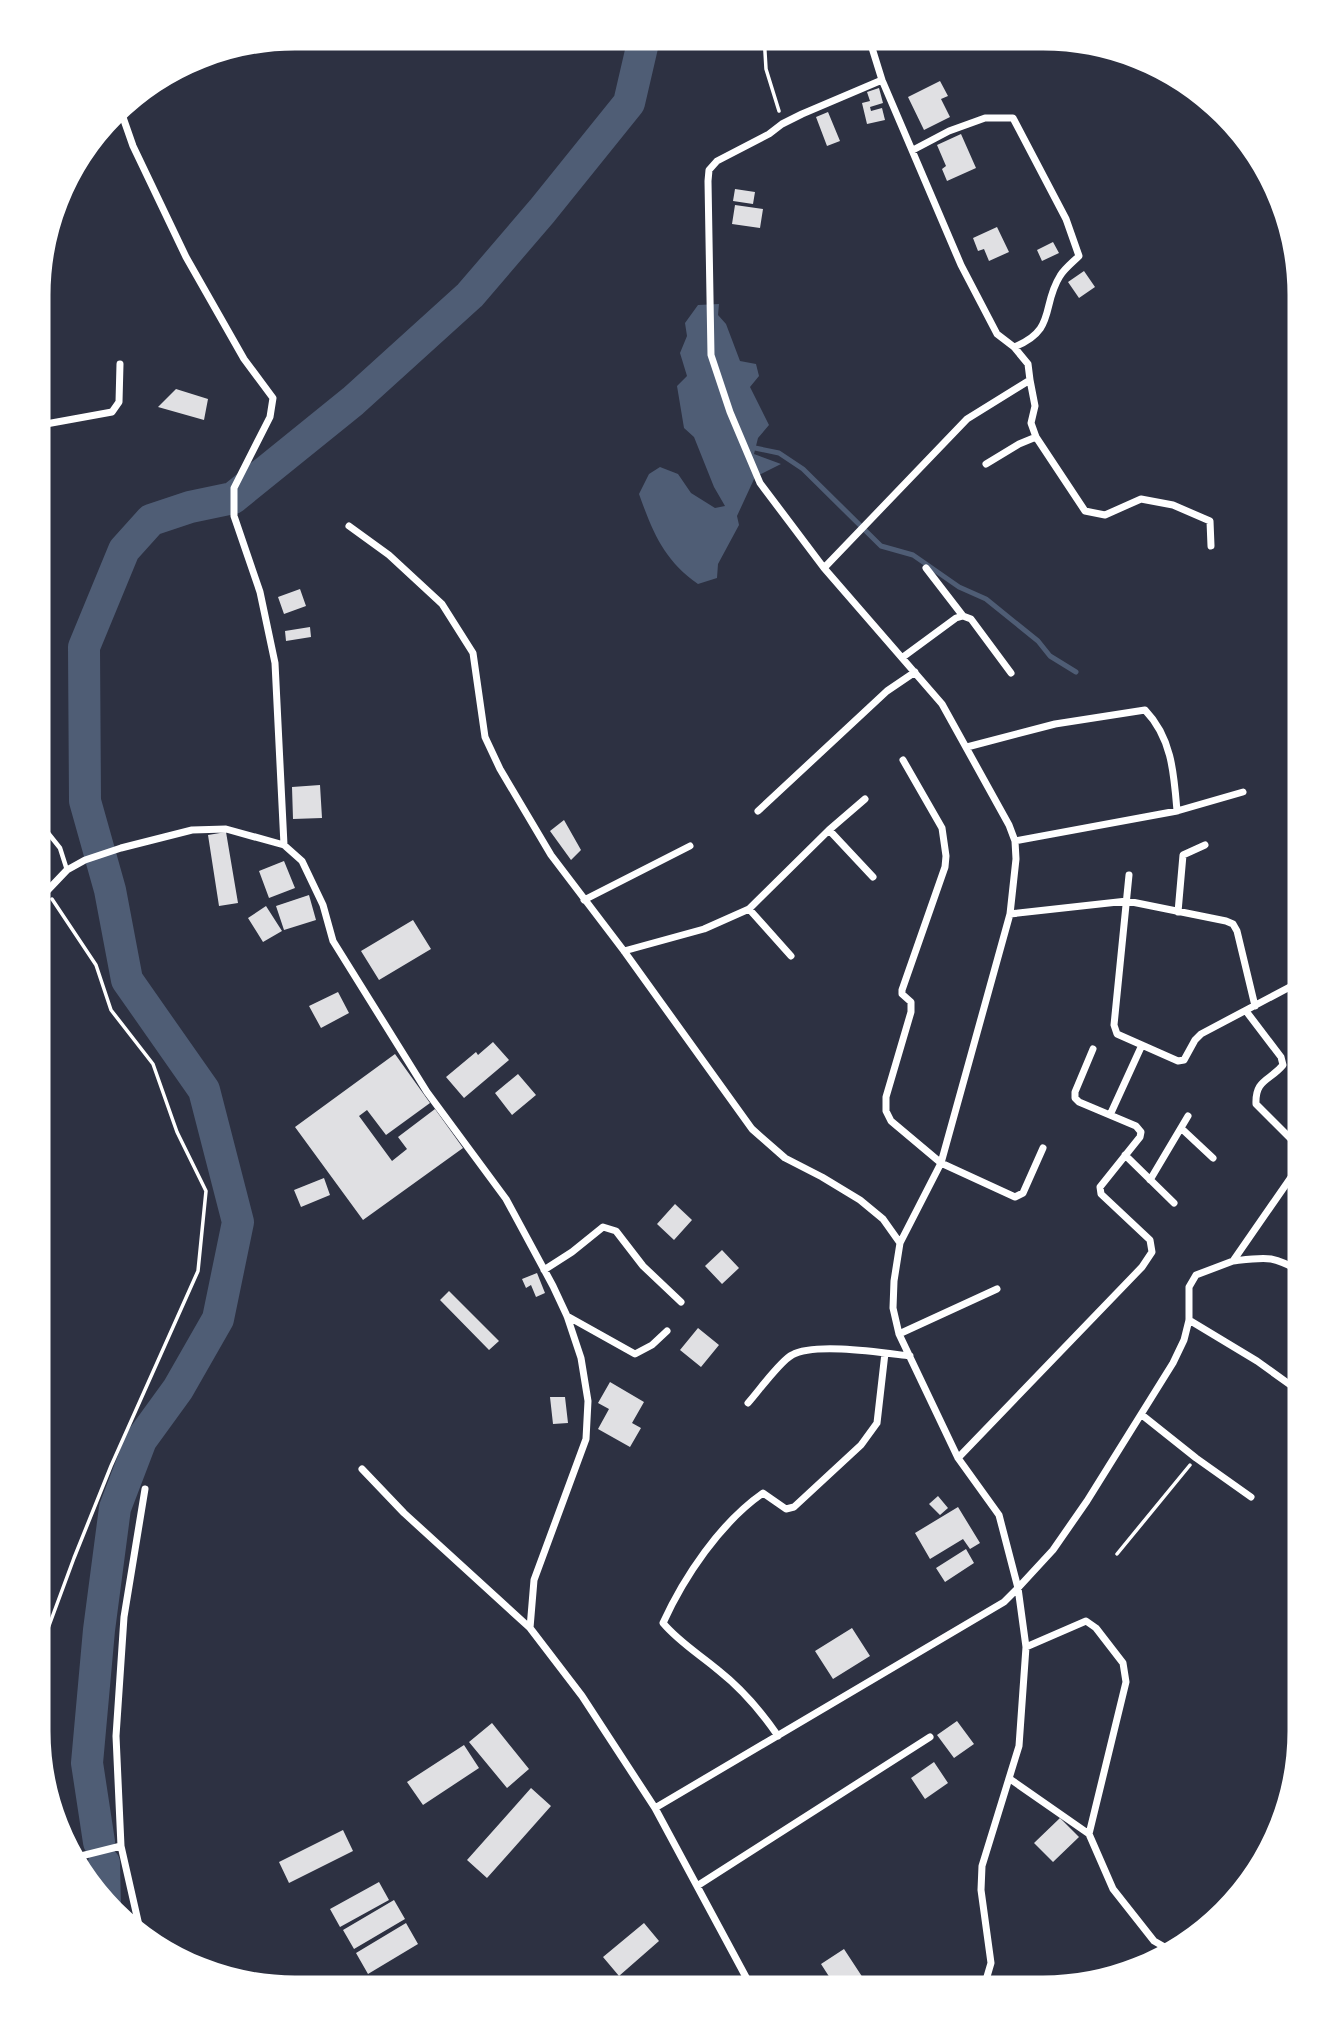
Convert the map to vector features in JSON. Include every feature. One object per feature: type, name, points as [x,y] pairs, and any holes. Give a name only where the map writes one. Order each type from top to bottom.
[{"type":"street","points":[[871,46],[882,80],[961,265],[997,334],[1014,347],[1028,364],[1035,405],[1031,423],[1035,437],[1085,511],[1105,515],[1140,499],[1173,505],[1210,521],[1211,546]]},
{"type":"street","points":[[882,80],[842,95],[782,124],[769,134],[717,161],[709,170],[711,355],[760,483],[824,568],[942,704],[1009,825],[1015,841],[1016,859],[1010,914],[941,1163],[900,1243],[894,1294],[899,1334],[958,1458],[999,1515],[1018,1588],[1026,1647],[1019,1746],[982,1866],[981,1890],[991,1962],[986,1980]]},
{"type":"street","points":[[122,114],[133,146],[186,257],[244,359],[274,398],[270,417],[234,488],[233,516],[260,592],[275,663],[284,845]]},
{"type":"street","points":[[913,150],[949,131],[985,118],[1013,118],[1066,219],[1079,256],[1059,276],[1042,328],[1027,342],[1014,347]]},
{"type":"street","points":[[46,424],[112,412],[119,402],[120,364]]},
{"type":"street","points":[[824,568],[967,419],[1030,380]]},
{"type":"street","points":[[986,464],[1035,437]]},
{"type":"street","points":[[349,526],[389,555],[442,604],[473,653],[485,737],[500,769],[551,855],[752,1129],[785,1158],[860,1200],[883,1219],[900,1243]]},
{"type":"street","points":[[926,568],[963,616],[971,619],[1011,673]]},
{"type":"street","points":[[903,657],[956,618],[963,616]]},
{"type":"street","points":[[758,811],[887,691],[915,672]]},
{"type":"street","points":[[967,747],[1055,724],[1145,710],[1173,761],[1177,811]]},
{"type":"street","points":[[903,760],[942,828],[946,867],[902,990],[902,994],[911,1002],[911,1012],[886,1097],[886,1111],[891,1121],[941,1163],[1015,1197],[1023,1193],[1043,1148]]},
{"type":"street","points":[[1015,841],[1177,811],[1243,792]]},
{"type":"street","points":[[624,951],[704,929],[749,909],[829,830],[865,799]]},
{"type":"street","points":[[47,891],[67,870],[85,860],[192,830],[226,829],[284,845],[302,860],[323,905],[334,942],[428,1091],[506,1199],[567,1316],[581,1358],[589,1401],[586,1438],[534,1580],[530,1628]]},
{"type":"street","points":[[829,830],[873,877]]},
{"type":"street","points":[[1178,912],[1183,855],[1205,845]]},
{"type":"street","points":[[584,900],[690,846]]},
{"type":"street","points":[[1129,875],[1114,1025],[1117,1034],[1178,1061],[1184,1060],[1201,1034],[1292,986]]},
{"type":"street","points":[[1010,914],[1126,901],[1226,921],[1233,924],[1237,931],[1255,1006]]},
{"type":"street","points":[[749,909],[791,956]]},
{"type":"street","points":[[1246,1011],[1281,1056],[1283,1065],[1260,1083],[1256,1092],[1256,1104],[1292,1139]]},
{"type":"street","points":[[1110,1115],[1142,1045]]},
{"type":"street","points":[[958,1458],[1142,1267],[1152,1252],[1150,1240],[1101,1194],[1100,1187],[1140,1138],[1141,1132],[1136,1126],[1075,1098],[1093,1049]]},
{"type":"street","points":[[1150,1180],[1188,1116]]},
{"type":"street","points":[[1182,1129],[1213,1158]]},
{"type":"street","points":[[1125,1156],[1174,1203]]},
{"type":"street","points":[[1233,1261],[1292,1182]]},
{"type":"street","points":[[544,1270],[603,1227],[616,1231],[643,1266],[681,1302]]},
{"type":"street","points":[[655,1808],[1004,1602],[1053,1550],[1173,1363],[1184,1340],[1189,1320],[1189,1287],[1196,1275],[1233,1261],[1268,1257],[1292,1266]]},
{"type":"street","points":[[899,1334],[997,1289]]},
{"type":"street","points":[[567,1316],[635,1353],[652,1345],[667,1331]]},
{"type":"street","points":[[1189,1320],[1257,1361],[1292,1386]]},
{"type":"street","points":[[748,1403],[792,1354],[829,1349],[910,1356]]},
{"type":"street","points":[[778,1736],[758,1707],[720,1671],[674,1637],[663,1623],[687,1575],[718,1536],[754,1499],[763,1493],[786,1509],[794,1507],[861,1445],[877,1423],[886,1353]]},
{"type":"street","points":[[1142,1415],[1251,1497]]},
{"type":"street","points":[[362,1469],[414,1523],[530,1628],[582,1696],[655,1808],[748,1980]]},
{"type":"street","points":[[139,1926],[121,1846],[116,1736],[124,1617],[145,1489]]},
{"type":"street","points":[[1026,1647],[1086,1621],[1096,1628],[1123,1663],[1126,1682],[1089,1834],[1113,1889],[1154,1941],[1166,1948]]},
{"type":"street","points":[[697,1886],[930,1737]]},
{"type":"street","points":[[1010,1779],[1089,1834]]},
{"type":"street","points":[[79,1856],[121,1846]]},
{"type":"lane","points":[[46,826],[60,848],[67,870]]},
{"type":"path","points":[[765,46],[766,69],[777,97],[782,124]]},
{"type":"path","points":[[46,1634],[106,1477],[198,1271],[206,1191],[177,1132],[153,1064],[111,1010],[96,965],[47,891]]},
{"type":"path","points":[[1117,1554],[1196,1458]]},
{"type":"water","points":[[719,304],[718,315],[726,324],[740,361],[756,364],[759,376],[750,387],[769,425],[758,438],[754,454],[781,464],[755,477],[737,516],[739,525],[718,564],[717,578],[698,584],[676,565],[661,545],[639,494],[649,474],[660,467],[678,474],[691,493],[715,508],[725,506],[714,487],[694,437],[684,428],[677,386],[687,376],[680,353],[687,336],[685,323],[698,305]]},
{"type":"building","points":[[940,81],[948,96],[941,99],[950,117],[924,130],[908,97]]},
{"type":"building","points":[[879,88],[883,103],[870,107],[871,111],[882,108],[885,120],[867,124],[862,103],[870,101],[867,92]]},
{"type":"building","points":[[828,112],[840,141],[827,146],[816,117]]},
{"type":"building","points":[[961,134],[976,168],[947,181],[942,169],[946,166],[937,145]]},
{"type":"building","points":[[735,189],[755,192],[753,204],[733,201]]},
{"type":"building","points":[[735,205],[763,209],[760,228],[732,224]]},
{"type":"building","points":[[997,227],[1009,252],[989,261],[984,249],[978,251],[973,238]]},
{"type":"building","points":[[1053,242],[1059,253],[1042,261],[1037,250]]},
{"type":"building","points":[[1084,271],[1095,287],[1079,298],[1068,282]]},
{"type":"building","points":[[176,389],[208,399],[204,420],[158,407]]},
{"type":"building","points":[[300,589],[306,606],[284,614],[278,597]]},
{"type":"building","points":[[310,627],[311,637],[286,641],[285,631]]},
{"type":"building","points":[[320,785],[322,818],[293,819],[292,787]]},
{"type":"building","points":[[564,820],[581,850],[571,860],[550,831]]},
{"type":"building","points":[[226,832],[238,903],[219,906],[208,835]]},
{"type":"building","points":[[284,861],[295,888],[269,898],[259,871]]},
{"type":"building","points":[[309,895],[316,920],[284,930],[276,906]]},
{"type":"building","points":[[266,906],[282,931],[263,942],[248,918]]},
{"type":"building","points":[[413,920],[431,949],[379,980],[361,951]]},
{"type":"building","points":[[338,992],[349,1013],[321,1028],[309,1006]]},
{"type":"building","points":[[493,1042],[509,1060],[464,1098],[446,1077],[476,1052],[478,1055]]},
{"type":"building","points":[[395,1054],[430,1103],[386,1135],[367,1110],[359,1116],[392,1161],[407,1149],[398,1137],[435,1109],[463,1148],[363,1220],[295,1127]]},
{"type":"building","points":[[518,1074],[536,1095],[512,1115],[495,1093]]},
{"type":"building","points":[[324,1178],[330,1195],[301,1207],[294,1190]]},
{"type":"building","points":[[675,1204],[692,1220],[674,1240],[657,1224]]},
{"type":"building","points":[[722,1250],[739,1268],[722,1284],[705,1266]]},
{"type":"building","points":[[537,1273],[545,1293],[536,1297],[531,1285],[526,1288],[522,1279]]},
{"type":"building","points":[[449,1291],[499,1341],[489,1350],[440,1300]]},
{"type":"building","points":[[698,1328],[719,1345],[701,1367],[680,1350]]},
{"type":"building","points":[[610,1382],[644,1402],[632,1423],[641,1428],[630,1447],[598,1429],[609,1409],[598,1403]]},
{"type":"building","points":[[550,1397],[565,1397],[568,1423],[553,1424]]},
{"type":"building","points":[[938,1496],[948,1508],[940,1515],[929,1504]]},
{"type":"building","points":[[958,1507],[980,1543],[970,1549],[963,1539],[930,1559],[915,1533]]},
{"type":"building","points":[[966,1549],[974,1563],[945,1582],[936,1568]]},
{"type":"building","points":[[852,1628],[870,1656],[833,1679],[815,1651]]},
{"type":"building","points":[[957,1721],[974,1744],[954,1758],[937,1735]]},
{"type":"building","points":[[492,1723],[529,1769],[507,1788],[469,1742]]},
{"type":"building","points":[[464,1745],[479,1768],[423,1805],[407,1782]]},
{"type":"building","points":[[934,1762],[948,1783],[925,1799],[911,1778]]},
{"type":"building","points":[[531,1788],[551,1806],[487,1878],[467,1860]]},
{"type":"building","points":[[1060,1818],[1079,1837],[1053,1862],[1034,1843]]},
{"type":"building","points":[[343,1830],[353,1851],[289,1883],[279,1862]]},
{"type":"building","points":[[379,1882],[389,1900],[340,1927],[330,1909]]},
{"type":"building","points":[[394,1900],[405,1919],[354,1949],[343,1930]]},
{"type":"building","points":[[406,1923],[418,1944],[368,1974],[356,1953]]},
{"type":"building","points":[[644,1923],[659,1941],[619,1976],[603,1957]]},
{"type":"building","points":[[844,1949],[863,1978],[831,1980],[821,1964]]},
{"type":"waterway","points":[[99,1842],[87,1763],[99,1630],[115,1508],[141,1440],[178,1389],[218,1319],[238,1222],[204,1090],[127,980],[110,890],[85,801],[84,647],[124,550],[151,520],[190,507],[233,498],[353,401],[470,295],[629,103],[642,46]]},
{"type":"waterway","points":[[755,448],[779,453],[803,469],[881,546],[913,555],[959,587],[986,599],[1038,641],[1050,656],[1076,672]]},
{"type":"waterway","points":[[104,1863],[105,1893]]}]
